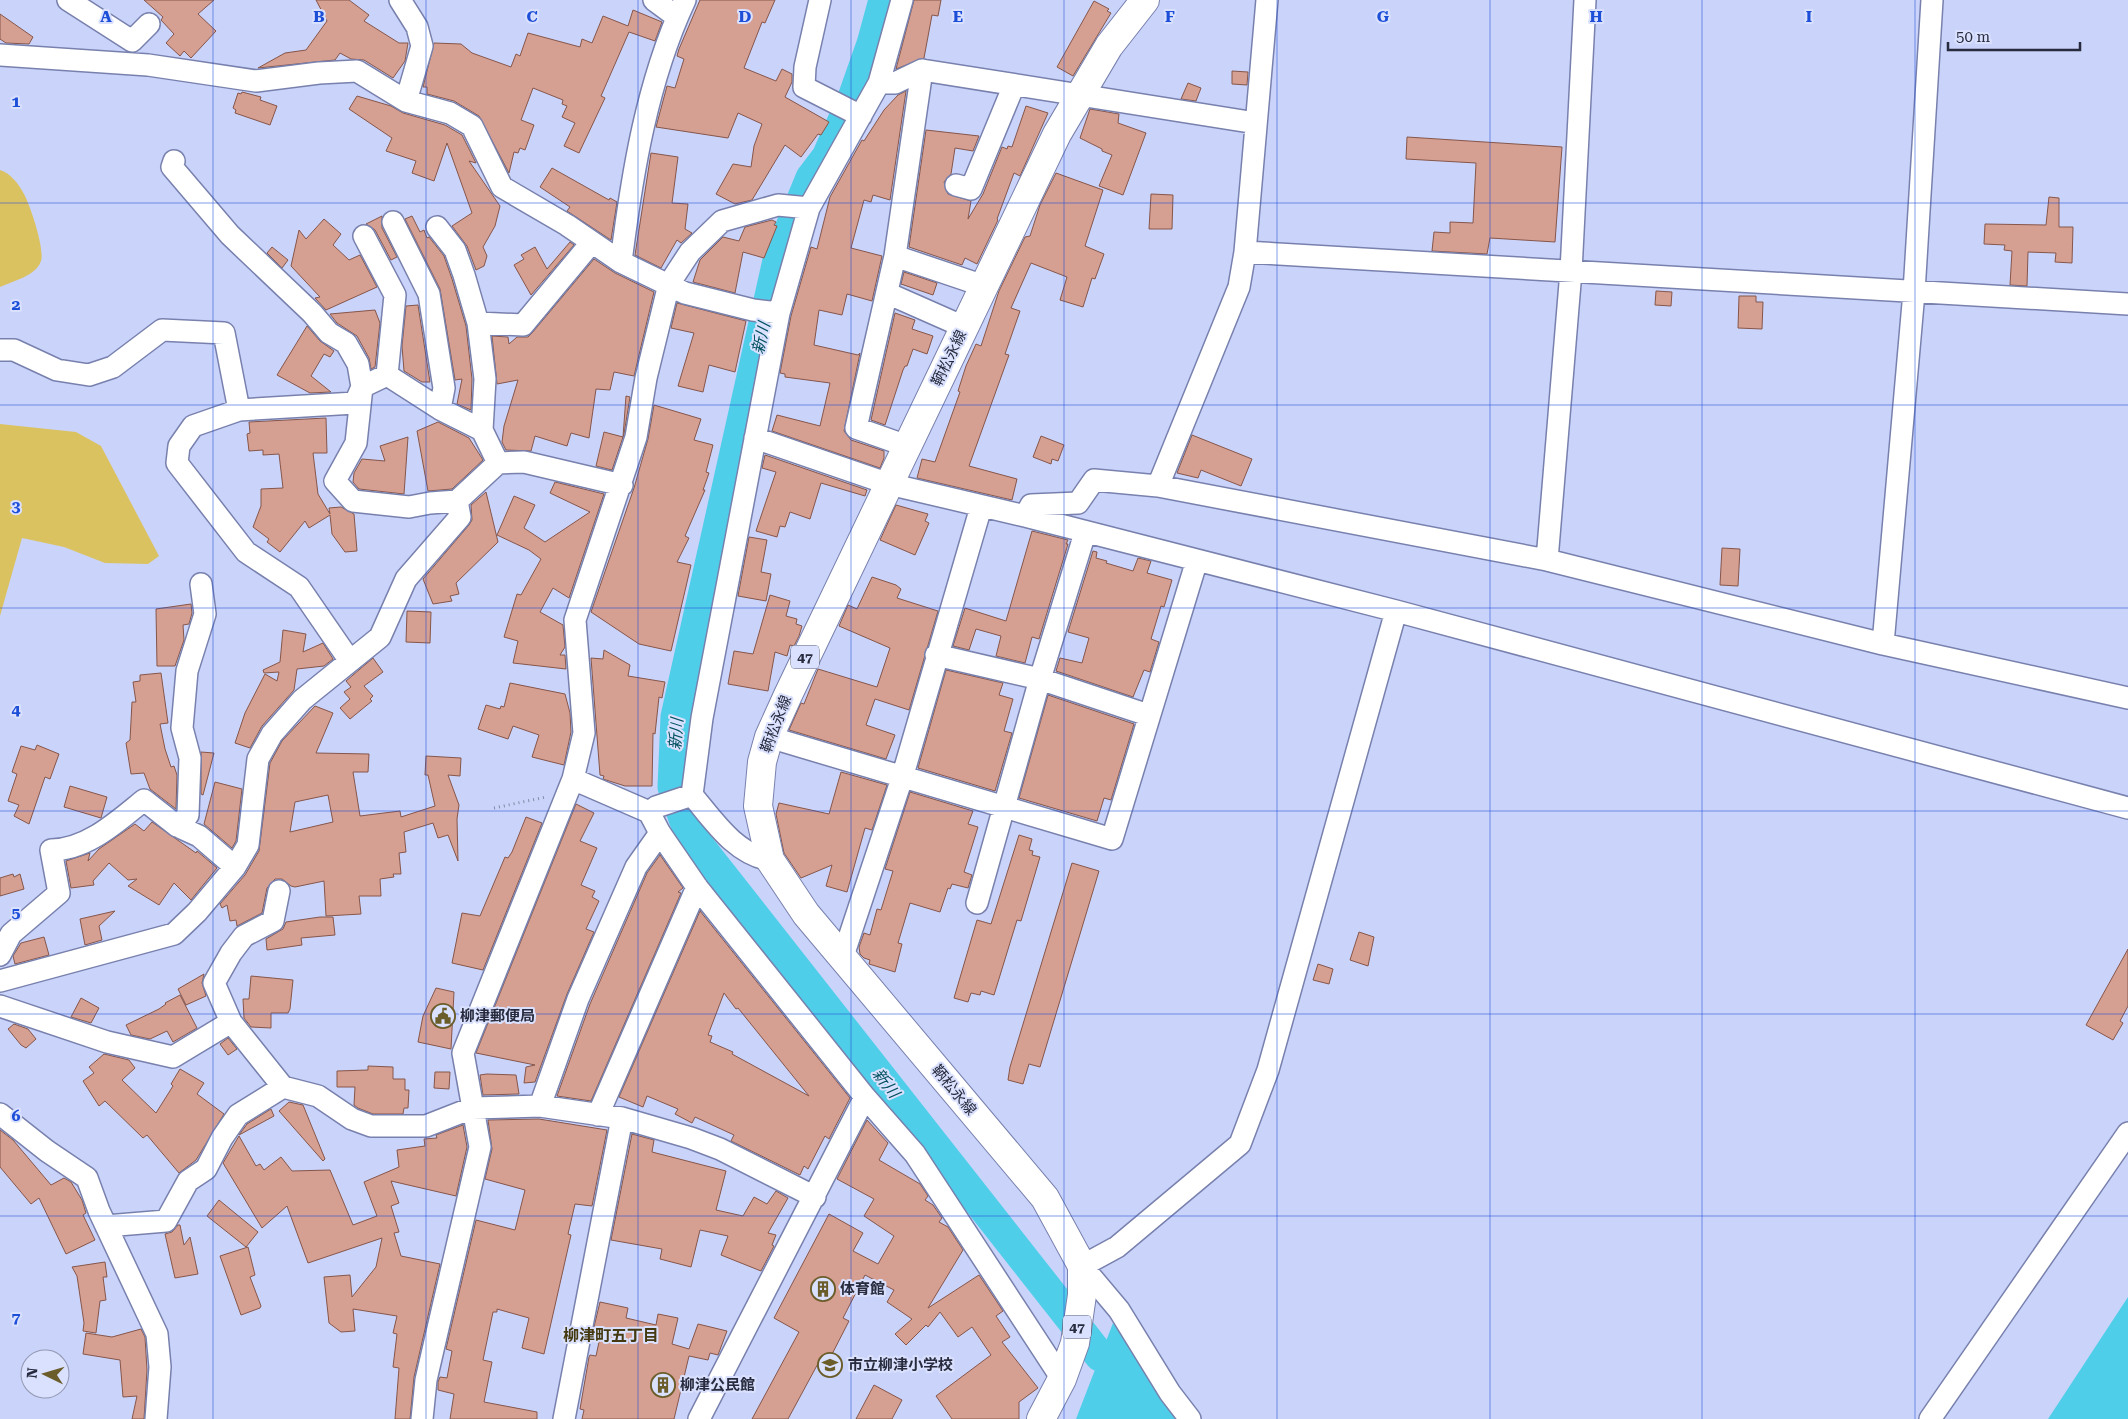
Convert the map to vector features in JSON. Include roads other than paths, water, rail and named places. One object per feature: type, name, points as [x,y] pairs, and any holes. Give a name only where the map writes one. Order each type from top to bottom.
[{"type":"main road","name":"鞆松永線","points":[[1082,1273],[1045,1198],[806,914],[770,860],[758,806],[762,762],[769,737],[964,327],[1057,134],[1109,46],[1145,0]]},
{"type":"main road","name":"47","points":[[1041,1419],[1063,1376],[1075,1343],[1082,1273]]},
{"type":"street","points":[[68,0],[132,41],[149,24]]},
{"type":"street","points":[[400,0],[417,27],[422,46],[406,101]]},
{"type":"street","points":[[621,262],[630,185],[656,82],[681,9],[654,0]]},
{"type":"street","points":[[820,0],[805,67],[804,87],[861,116]]},
{"type":"street","points":[[770,860],[755,858],[740,848],[692,795],[702,718],[779,312],[809,208],[879,83],[902,0]]},
{"type":"street","points":[[1158,486],[1239,287],[1245,252],[1267,0]]},
{"type":"street","points":[[1547,560],[1571,271],[1585,0]]},
{"type":"street","points":[[1883,644],[1914,292],[1932,0]]},
{"type":"street","points":[[0,55],[148,65],[256,81],[319,73],[357,71],[406,101],[450,113],[472,126],[502,187],[567,224],[621,262],[685,293],[753,310],[779,312]]},
{"type":"street","points":[[879,83],[895,83],[922,70],[1256,123]]},
{"type":"street","points":[[907,446],[856,428],[895,256],[922,70]]},
{"type":"street","points":[[956,185],[971,189],[1014,85]]},
{"type":"street","points":[[174,161],[172,167],[230,234],[312,313],[329,333],[346,343],[358,364],[362,387],[356,443],[335,481],[353,501],[409,507],[430,502],[457,501],[498,463],[524,462],[622,485]]},
{"type":"street","points":[[422,1419],[426,1380],[480,1147],[463,1053],[571,786],[584,733],[575,620],[622,485],[636,437],[646,378],[669,284],[690,252],[722,222],[778,205],[809,208]]},
{"type":"street","points":[[393,222],[429,294],[444,388],[440,409]]},
{"type":"street","points":[[437,227],[455,250],[478,323],[484,379],[482,430],[498,463]]},
{"type":"street","points":[[364,236],[395,294],[387,375]]},
{"type":"street","points":[[478,323],[523,325],[592,242]]},
{"type":"street","points":[[1245,252],[2128,304]]},
{"type":"street","points":[[895,256],[984,286]]},
{"type":"street","points":[[887,293],[964,327]]},
{"type":"street","points":[[0,350],[14,350],[57,370],[89,375],[113,367],[162,330],[224,332],[239,410]]},
{"type":"street","points":[[350,661],[299,587],[246,552],[177,463],[179,446],[192,426],[239,410],[355,403],[362,387],[387,375]]},
{"type":"street","points":[[387,375],[440,409],[482,430]]},
{"type":"street","points":[[755,438],[889,484],[1025,516],[1396,611],[2128,808]]},
{"type":"street","points":[[1025,516],[1030,505],[1078,503],[1094,480],[1158,486],[1547,560],[1883,644],[2128,698]]},
{"type":"street","points":[[0,981],[174,934],[197,912],[235,868],[248,845],[258,759],[272,734],[302,700],[380,637],[406,579],[460,517],[457,501]]},
{"type":"street","points":[[842,959],[902,778],[936,655],[981,507]]},
{"type":"street","points":[[976,903],[1040,679],[1085,532]]},
{"type":"street","points":[[769,737],[1112,839],[1148,715],[1197,560]]},
{"type":"street","points":[[177,826],[188,814],[190,758],[182,728],[187,672],[205,614],[201,584]]},
{"type":"street","points":[[1190,1419],[1170,1393],[1119,1310],[1082,1273],[1117,1247],[1240,1144],[1268,1070],[1396,611]]},
{"type":"street","points":[[936,655],[1040,679],[1148,715]]},
{"type":"street","points":[[571,786],[652,810],[692,795]]},
{"type":"street","points":[[0,955],[11,934],[60,893],[51,850],[65,850],[106,830],[144,800],[177,826],[199,836],[235,868]]},
{"type":"street","points":[[652,810],[660,833],[697,887],[865,1097],[916,1154],[1063,1376]]},
{"type":"street","points":[[540,1106],[578,999],[636,867],[660,833]]},
{"type":"street","points":[[598,1115],[697,887]]},
{"type":"street","points":[[279,891],[277,909],[273,920],[244,936],[214,984],[231,1022],[283,1087],[318,1096],[352,1119],[371,1126],[426,1126],[472,1108],[540,1106],[622,1118],[691,1138],[720,1149],[814,1197]]},
{"type":"street","points":[[0,1006],[107,1042],[173,1057],[231,1022]]},
{"type":"street","points":[[106,1226],[166,1221],[188,1181],[206,1169],[222,1138],[238,1115],[283,1087]]},
{"type":"street","points":[[699,1419],[865,1097]]},
{"type":"street","points":[[0,1114],[87,1178],[106,1226],[157,1334],[160,1367],[156,1419]]},
{"type":"street","points":[[564,1419],[622,1118]]},
{"type":"street","points":[[1930,1419],[2128,1133]]},
{"type":"water","points":[[2128,1297],[2128,1419],[2048,1419]]},
{"type":"water","points":[[1113,1323],[1182,1419],[1076,1419]]},
{"type":"waterway","name":"新川","points":[[884,0],[872,44],[853,98],[827,157],[811,178],[779,256],[676,717],[673,787],[689,833],[1100,1356]]},
{"type":"place","name":"柳津郵便局","points":[[443,1016]]},
{"type":"place","name":"体育館","points":[[823,1289]]},
{"type":"place","name":"市立柳津小学校","points":[[830,1365]]},
{"type":"place","name":"柳津公民館","points":[[663,1385]]},
{"type":"district","name":"柳津町五丁目","points":[[611,1335]]}]
